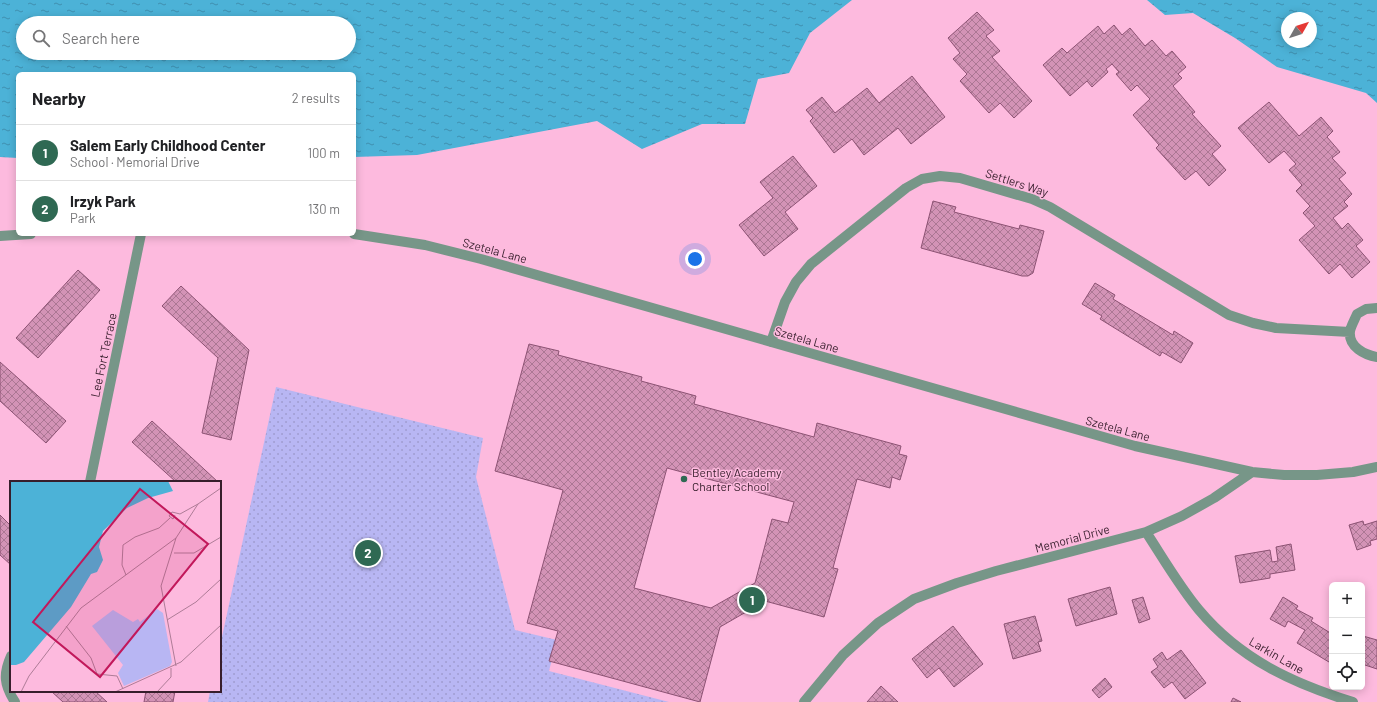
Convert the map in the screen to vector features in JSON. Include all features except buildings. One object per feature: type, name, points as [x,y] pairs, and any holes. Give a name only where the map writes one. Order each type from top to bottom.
[{"type":"street","name":"Settlers Way","points":[[771,342],[785,302],[796,282],[811,264],[906,188],[922,179],[940,176],[960,178],[1032,199],[1050,207],[1229,315],[1253,323],[1276,328],[1350,332]]},
{"type":"street","name":"Szetela Lane","points":[[356,234],[425,245],[480,259],[1095,435],[1135,446],[1252,472]]},
{"type":"street","points":[[0,236],[16,235]]},
{"type":"street","name":"Lee Fort Terrace","points":[[90,481],[142,236]]},
{"type":"street","points":[[1377,308],[1366,309],[1357,314],[1350,332],[1358,350],[1368,355],[1377,357]]},
{"type":"street","points":[[1252,472],[1284,475],[1317,475],[1354,472],[1377,467]]},
{"type":"street","name":"Memorial Drive","points":[[804,702],[843,655],[878,623],[914,599],[956,583],[983,575],[1146,532],[1182,516],[1214,498],[1252,472]]},
{"type":"street","name":"Larkin Lane","points":[[1146,532],[1174,576],[1198,609],[1222,634],[1252,657],[1286,678],[1326,694],[1353,702]]},
{"type":"street","points":[[10,658],[6,667],[6,682],[10,691]]},
{"type":"street","points":[[10,692],[15,702]]},
{"type":"shaded area","points":[[276,387],[483,438],[476,477],[515,630],[557,640],[549,671],[669,702],[208,702],[210,692],[221,692],[221,641]]},
{"type":"water","points":[[0,0],[852,0],[810,33],[789,73],[758,79],[745,124],[702,124],[642,149],[597,121],[417,155],[356,157],[356,72],[16,72],[16,158],[0,157]]},
{"type":"water","points":[[1147,0],[1377,0],[1377,103],[1366,93],[1277,67],[1235,38],[1193,13],[1165,15]]},
{"type":"place","name":"Bentley Academy Charter School","points":[[684,479]]},
{"type":"place","name":"Irzyk Park","points":[[368,553]]},
{"type":"place","name":"Salem Early Childhood Center","points":[[752,600]]}]
